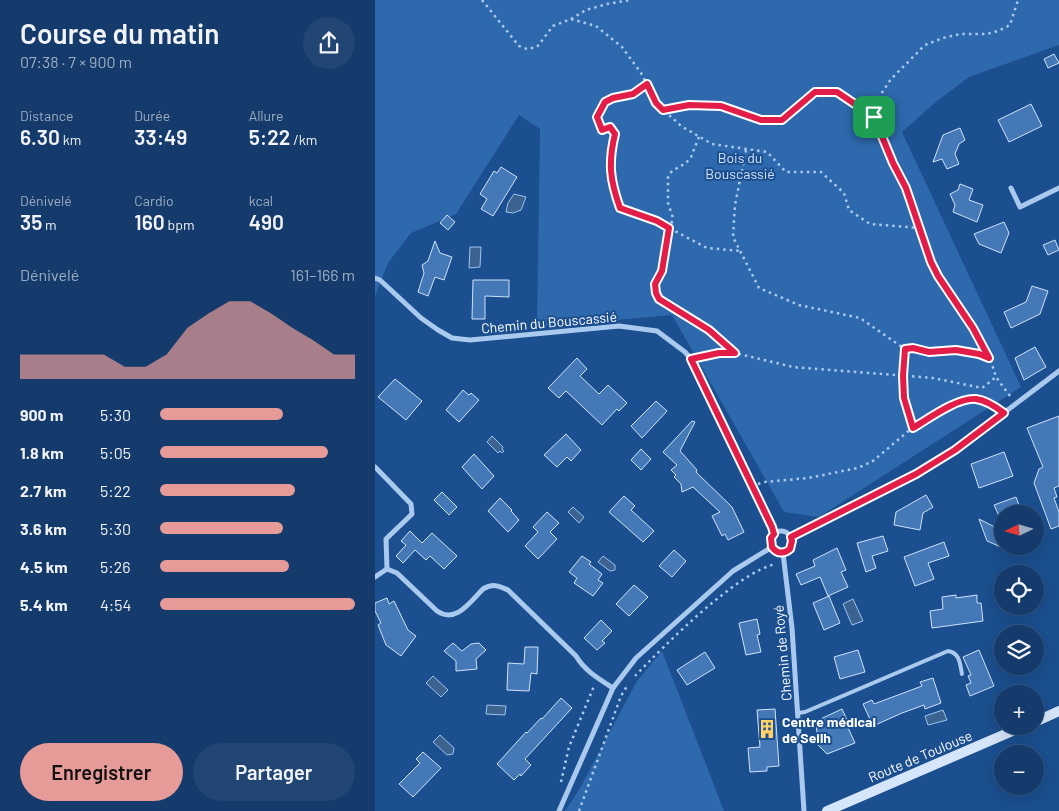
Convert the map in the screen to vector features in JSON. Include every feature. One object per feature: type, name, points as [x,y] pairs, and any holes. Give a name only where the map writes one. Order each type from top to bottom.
[{"type":"main road","points":[[1044,718],[1059,711]]},
{"type":"main road","name":"Route de Toulouse","points":[[827,811],[1003,735]]},
{"type":"street","points":[[1011,188],[1020,207],[1059,188]]},
{"type":"street","name":"Chemin du Bouscassié","points":[[375,278],[380,280],[421,318],[452,338],[470,340],[619,326],[657,331],[685,352],[691,359],[774,534]]},
{"type":"street","points":[[791,537],[916,474],[963,445],[1059,371]]},
{"type":"street","points":[[375,467],[411,504],[412,514],[386,539],[387,569]]},
{"type":"street","points":[[783,531],[791,537],[790,549],[783,553],[776,552],[772,547],[771,538],[774,534],[783,531]]},
{"type":"street","points":[[559,811],[613,688],[636,658],[733,571],[772,547]]},
{"type":"street","name":"Chemin de Royé","points":[[783,553],[792,628],[804,811]]},
{"type":"street","points":[[375,577],[387,569]]},
{"type":"street","points":[[387,569],[397,573],[443,615],[457,614],[487,586],[498,585],[508,590],[575,656],[581,666],[613,688]]},
{"type":"lane","points":[[798,712],[805,712],[948,651],[957,655],[961,674]]},
{"type":"path","points":[[481,0],[519,46],[527,50],[537,47],[553,26],[571,20],[586,10],[630,0]]},
{"type":"path","points":[[874,117],[879,97],[883,91],[925,45],[951,36],[998,32],[1010,25],[1019,0]]},
{"type":"path","points":[[571,20],[596,26],[622,47],[647,84],[656,103],[681,126],[699,137],[712,144],[767,152],[786,172],[821,172],[844,193],[849,210],[870,224],[919,228]]},
{"type":"path","points":[[647,84],[633,94],[613,98],[605,102],[597,117],[602,130],[610,127],[615,134],[610,154],[610,170],[614,192],[620,208],[657,221],[707,248],[741,251]]},
{"type":"path","points":[[663,110],[689,105],[721,106],[761,120],[782,120],[815,92],[837,92],[874,117],[893,163],[906,188],[931,262],[938,276],[973,328],[989,358],[996,377],[1015,404]]},
{"type":"path","points":[[699,137],[691,157],[668,177],[669,204],[673,218],[669,228],[662,271],[655,284],[656,293],[663,302],[709,330],[735,353]]},
{"type":"path","points":[[746,150],[735,205],[733,237],[759,288],[799,305],[860,318],[905,349],[913,348],[929,352],[956,350],[979,354],[989,358]]},
{"type":"path","points":[[905,349],[904,398],[913,428]]},
{"type":"path","points":[[691,359],[719,353],[735,353],[793,367],[933,378],[982,388],[996,377]]},
{"type":"path","points":[[752,487],[764,482],[809,478],[858,468],[873,461],[913,428],[966,399],[978,398],[995,406],[1004,413]]},
{"type":"path","points":[[631,680],[716,600],[766,566],[776,564]]},
{"type":"path","points":[[559,790],[569,747],[596,682],[592,680],[596,675]]},
{"type":"path","points":[[579,811],[621,696],[628,684]]},
{"type":"green space","name":"Bois du Bouscassié","points":[[375,0],[1059,0],[1059,45],[969,77],[937,101],[902,132],[1021,387],[819,517],[784,512],[672,315],[537,327],[540,129],[519,115],[456,214],[411,233],[388,263],[375,296]]},
{"type":"green space","points":[[662,651],[724,811],[565,811],[580,788],[637,681]]},
{"type":"shaded area","points":[[514,194],[526,197],[521,210],[513,213],[506,212],[508,203]]},
{"type":"shaded area","points":[[470,247],[481,247],[480,267],[469,268]]},
{"type":"shaded area","points":[[492,436],[503,447],[504,451],[502,453],[500,451],[498,453],[487,442]]},
{"type":"shaded area","points":[[573,507],[584,517],[579,523],[568,512]]},
{"type":"shaded area","points":[[603,556],[615,565],[615,570],[610,571],[598,562]]},
{"type":"shaded area","points":[[853,599],[863,621],[852,625],[843,604]]},
{"type":"shaded area","points":[[433,676],[448,690],[441,697],[426,683]]},
{"type":"shaded area","points":[[487,705],[506,706],[505,715],[486,714]]},
{"type":"shaded area","points":[[943,710],[947,720],[928,725],[925,716]]},
{"type":"shaded area","points":[[440,735],[454,748],[453,754],[447,755],[433,742]]},
{"type":"building","points":[[1054,54],[1059,63],[1048,68],[1044,59]]},
{"type":"building","points":[[1031,104],[1042,126],[1009,142],[998,120]]},
{"type":"building","points":[[960,128],[965,140],[959,144],[955,154],[959,164],[947,169],[942,159],[933,162],[943,135]]},
{"type":"building","points":[[501,167],[517,177],[493,216],[481,209],[487,199],[480,194],[494,171],[497,173]]},
{"type":"building","points":[[960,184],[973,189],[969,200],[983,205],[977,222],[953,212],[955,205],[950,194],[958,190]]},
{"type":"building","points":[[447,215],[455,222],[448,230],[440,223]]},
{"type":"building","points":[[1004,222],[1009,233],[1001,253],[979,244],[974,234]]},
{"type":"building","points":[[1055,240],[1059,250],[1048,255],[1043,245]]},
{"type":"building","points":[[435,241],[440,253],[452,257],[444,280],[435,277],[428,296],[418,292],[424,273],[422,265],[428,261]]},
{"type":"building","points":[[473,280],[509,280],[509,297],[485,296],[485,319],[472,319]]},
{"type":"building","points":[[1032,286],[1048,291],[1040,314],[1011,328],[1004,312],[1026,302]]},
{"type":"building","points":[[1035,347],[1046,367],[1024,380],[1015,358]]},
{"type":"building","points":[[577,358],[587,369],[580,376],[599,394],[608,385],[627,403],[619,411],[617,409],[602,425],[566,391],[559,398],[548,388]]},
{"type":"building","points":[[395,379],[422,401],[406,420],[378,397]]},
{"type":"building","points":[[463,390],[469,395],[471,393],[479,400],[459,422],[446,410]]},
{"type":"building","points":[[656,401],[667,411],[642,438],[631,426]]},
{"type":"building","points":[[1059,416],[1059,486],[1054,488],[1057,497],[1054,498],[1059,512],[1059,526],[1051,529],[1044,505],[1042,505],[1034,483],[1039,469],[1043,467],[1027,428]]},
{"type":"building","points":[[692,421],[695,422],[680,451],[697,470],[696,472],[732,507],[744,532],[728,540],[725,534],[722,536],[712,516],[720,512],[693,487],[682,492],[681,484],[674,477],[676,475],[671,470],[677,465],[663,452]]},
{"type":"building","points":[[566,434],[581,450],[571,461],[567,457],[557,467],[544,455]]},
{"type":"building","points":[[641,449],[651,459],[641,470],[631,460]]},
{"type":"building","points":[[1004,452],[1013,476],[979,488],[971,464]]},
{"type":"building","points":[[474,454],[494,476],[482,489],[462,467]]},
{"type":"building","points":[[442,492],[457,507],[449,515],[434,500]]},
{"type":"building","points":[[926,495],[933,507],[923,513],[920,530],[894,525],[896,512]]},
{"type":"building","points":[[624,496],[635,506],[631,510],[654,531],[643,542],[609,512]]},
{"type":"building","points":[[1016,497],[1019,505],[994,505]]},
{"type":"building","points":[[500,498],[519,520],[508,532],[488,511]]},
{"type":"building","points":[[547,512],[559,523],[550,532],[557,539],[538,559],[525,546],[538,532],[533,527]]},
{"type":"building","points":[[979,519],[994,526],[994,544],[987,541]]},
{"type":"building","points":[[410,531],[422,543],[432,533],[457,556],[444,569],[430,556],[426,560],[415,550],[403,563],[396,556],[406,545],[401,541]]},
{"type":"building","points":[[883,536],[888,551],[872,556],[876,568],[866,572],[857,543]]},
{"type":"building","points":[[944,542],[949,556],[928,563],[934,579],[915,586],[904,557]]},
{"type":"building","points":[[837,548],[846,570],[841,572],[848,587],[828,596],[820,577],[801,585],[796,574],[815,566],[813,560]]},
{"type":"building","points":[[674,550],[686,561],[672,577],[659,566]]},
{"type":"building","points":[[582,556],[591,562],[589,564],[602,574],[598,580],[603,583],[593,596],[574,583],[577,578],[569,572]]},
{"type":"building","points":[[634,585],[648,597],[629,616],[616,604]]},
{"type":"building","points":[[956,595],[956,598],[977,595],[977,603],[981,603],[983,621],[932,628],[930,611],[943,609],[942,597]]},
{"type":"building","points":[[829,596],[840,623],[824,630],[813,603]]},
{"type":"building","points":[[387,598],[389,604],[394,601],[408,630],[416,636],[401,656],[386,645],[378,625],[381,623],[375,611],[375,603]]},
{"type":"building","points":[[757,619],[760,634],[757,635],[761,652],[746,655],[739,623]]},
{"type":"building","points":[[601,620],[612,631],[602,641],[605,643],[597,650],[584,638]]},
{"type":"building","points":[[453,643],[462,651],[471,644],[479,643],[486,650],[476,659],[477,669],[456,671],[456,661],[444,651]]},
{"type":"building","points":[[525,647],[538,647],[537,674],[531,673],[529,691],[507,690],[508,663],[524,664]]},
{"type":"building","points":[[858,650],[865,672],[840,679],[834,657]]},
{"type":"building","points":[[979,650],[994,686],[970,696],[966,685],[971,683],[968,676],[971,675],[963,657]]},
{"type":"building","points":[[705,652],[715,668],[687,685],[677,670]]},
{"type":"building","points":[[933,678],[941,703],[925,709],[924,705],[873,726],[863,704],[872,700],[874,704],[922,686],[920,682]]},
{"type":"building","points":[[561,698],[572,708],[525,759],[531,765],[521,776],[520,774],[514,780],[497,764]]},
{"type":"building","name":"Centre médical de Seilh","points":[[775,709],[779,766],[767,767],[767,771],[750,772],[748,748],[760,747],[757,710]]},
{"type":"building","points":[[842,709],[855,743],[827,754],[818,745],[816,721]]},
{"type":"building","points":[[423,752],[441,768],[413,797],[399,784],[420,763],[416,759]]},
{"type":"place","name":"Centre médical de Seilh","points":[[767,729]]},
{"type":"route","points":[[647,84],[656,103],[663,110],[689,105],[721,106],[761,120],[782,120],[815,92],[837,92],[874,117],[893,163],[906,188],[931,262],[938,276],[973,328],[989,358],[979,354],[956,350],[929,352],[913,348],[905,349],[904,398],[913,428],[966,399],[978,398],[995,406],[1004,413],[979,434],[916,474],[791,537],[792,545],[790,549],[787,552],[779,553],[772,547],[771,538],[774,534],[772,527],[691,359],[719,353],[735,353],[709,330],[659,299],[655,284],[662,271],[669,228],[657,221],[620,208],[614,192],[610,170],[610,154],[615,134],[610,127],[602,130],[597,117],[605,102],[613,98],[633,94],[647,84]]}]
